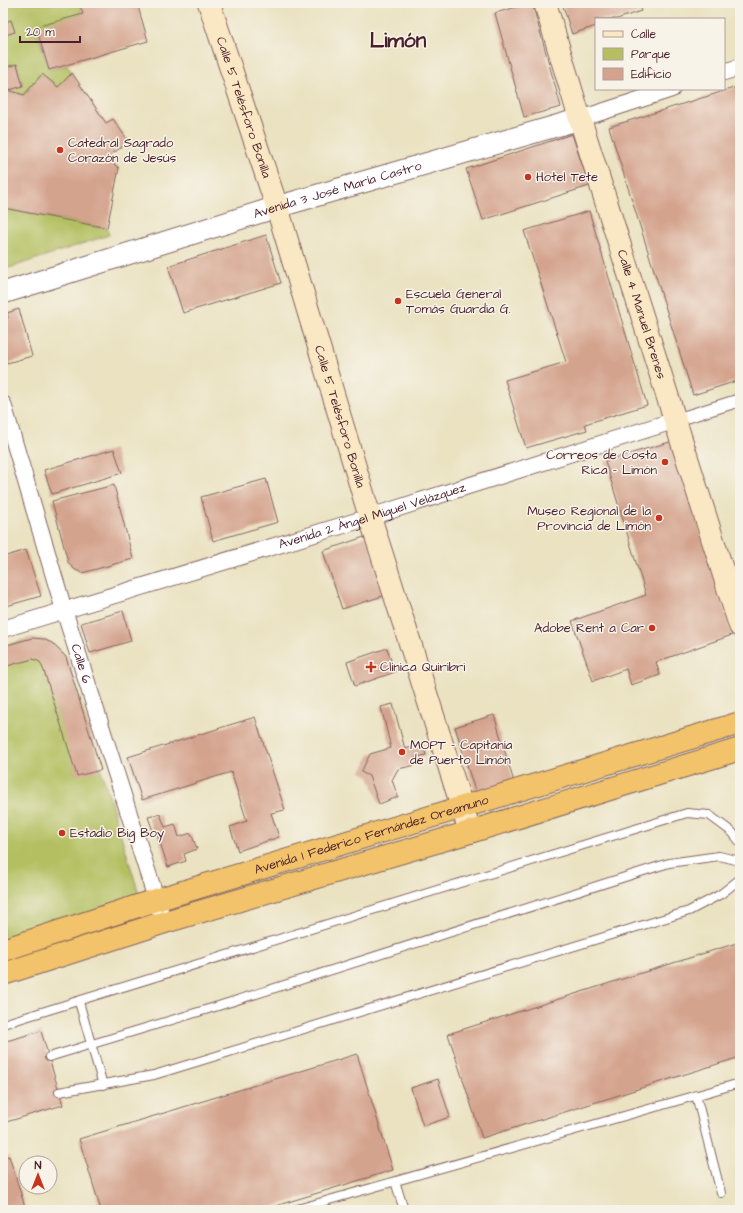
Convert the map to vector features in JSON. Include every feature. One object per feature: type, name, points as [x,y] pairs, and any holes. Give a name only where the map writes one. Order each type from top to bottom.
[{"type":"highway","name":"Avenida 1 Federico Fernández Oreamuno","points":[[3,950],[156,900],[740,723]]},
{"type":"highway","name":"Avenida 1 Federico Fernández Oreamuno","points":[[3,974],[164,922],[470,832],[740,749]]},
{"type":"main road","name":"Calle 5 Telésforo Bonilla","points":[[209,3],[278,207],[370,517],[470,832]]},
{"type":"main road","name":"Calle 4 Manuel Brenes","points":[[545,3],[580,119],[740,626]]},
{"type":"street","points":[[725,72],[740,67]]},
{"type":"street","name":"Avenida 3 José María Castro","points":[[3,293],[278,207],[580,119],[669,90]]},
{"type":"street","name":"Avenida 2 Ángel Miguel Velázquez","points":[[3,629],[370,517],[740,400]]},
{"type":"street","name":"Calle 6","points":[[3,404],[64,610],[164,922]]},
{"type":"lane","points":[[3,1024],[79,1002],[687,813],[709,816],[732,832],[740,842]]},
{"type":"lane","points":[[49,1057],[215,1007],[669,863],[719,856],[740,861]]},
{"type":"lane","points":[[59,1092],[154,1075],[689,911],[722,894],[740,880]]},
{"type":"lane","points":[[79,1002],[103,1085]]},
{"type":"lane","points":[[294,1210],[740,1083]]},
{"type":"lane","points":[[696,1095],[721,1193]]},
{"type":"lane","points":[[395,1181],[404,1210]]},
{"type":"green space","points":[[3,3],[79,3],[83,14],[36,28],[49,70],[67,65],[72,73],[58,87],[42,74],[24,95],[9,90],[23,85],[17,64],[3,68]]},
{"type":"green space","points":[[3,208],[107,228],[109,235],[3,270]]},
{"type":"green space","name":"Estadio Big Boy","points":[[32,638],[51,643],[66,657],[140,897],[3,941],[3,646]]},
{"type":"building","points":[[79,3],[137,3],[148,41],[49,70],[36,27],[83,14]]},
{"type":"building","points":[[532,3],[561,107],[524,117],[495,13]]},
{"type":"building","points":[[562,3],[638,3],[641,11],[620,18],[595,18],[595,26],[572,34]]},
{"type":"building","points":[[11,20],[15,32],[3,36],[3,23]]},
{"type":"building","points":[[17,64],[23,86],[3,92],[3,68]]},
{"type":"building","name":"Catedral Sagrado Corazón de Jesús","points":[[72,73],[106,123],[113,119],[129,142],[106,158],[119,168],[107,228],[3,208],[3,111],[8,90],[24,95],[42,74],[58,87]]},
{"type":"building","points":[[740,86],[740,380],[693,395],[609,127]]},
{"type":"building","name":"Hotel Tete","points":[[572,134],[589,186],[483,220],[466,169]]},
{"type":"building","points":[[589,211],[647,405],[585,424],[587,430],[526,448],[505,380],[566,362],[524,231]]},
{"type":"building","points":[[266,235],[281,283],[183,313],[168,266]]},
{"type":"building","points":[[19,309],[32,356],[7,363],[3,347],[3,322],[8,318],[7,313]]},
{"type":"building","points":[[673,441],[732,635],[656,662],[660,675],[631,685],[626,669],[593,681],[572,621],[646,595],[605,461]]},
{"type":"building","points":[[114,449],[122,473],[52,494],[44,470]]},
{"type":"building","points":[[266,479],[278,522],[213,541],[201,497]]},
{"type":"building","points":[[114,485],[133,559],[82,573],[74,569],[68,562],[52,501]]},
{"type":"building","points":[[367,536],[386,595],[342,609],[323,551]]},
{"type":"building","points":[[26,550],[41,596],[3,607],[3,557]]},
{"type":"building","points":[[123,611],[131,641],[90,653],[81,623]]},
{"type":"building","points":[[32,638],[43,639],[52,643],[66,657],[101,770],[77,776],[40,662],[33,659],[3,667],[3,646]]},
{"type":"building","name":"Clínica Quiribri","points":[[387,648],[395,672],[355,686],[347,662]]},
{"type":"building","name":"MOPT - Capitanía de Puerto Limón","points":[[393,704],[405,749],[423,744],[426,755],[414,758],[416,765],[398,769],[392,780],[398,797],[379,804],[369,776],[361,772],[370,754],[391,748],[381,707]]},
{"type":"building","points":[[494,715],[514,782],[476,794],[455,727]]},
{"type":"building","points":[[255,717],[285,810],[271,813],[279,837],[238,851],[230,827],[247,821],[231,772],[142,800],[128,757]]},
{"type":"building","points":[[160,814],[165,827],[175,824],[179,837],[191,833],[197,849],[184,854],[186,861],[168,867],[156,830],[153,831],[148,817]]},
{"type":"building","points":[[740,942],[740,1057],[482,1138],[448,1034]]},
{"type":"building","points":[[41,1031],[63,1105],[3,1123],[3,1042]]},
{"type":"building","points":[[357,1054],[393,1170],[262,1210],[101,1210],[79,1139]]},
{"type":"building","points":[[438,1079],[450,1117],[423,1126],[411,1088]]},
{"type":"building","points":[[9,1156],[18,1185],[18,1195],[21,1195],[26,1210],[3,1210],[3,1158]]},
{"type":"place","name":"Catedral Sagrado Corazón de Jesús","points":[[60,150]]},
{"type":"place","name":"Hotel Tete","points":[[528,177]]},
{"type":"place","name":"Escuela General Tomás Guardia G.","points":[[398,301]]},
{"type":"place","name":"Correos de Costa Rica - Limón","points":[[665,462]]},
{"type":"place","name":"Museo Regional de la Provincia de Limón","points":[[659,518]]},
{"type":"place","name":"Adobe Rent a Car","points":[[652,628]]},
{"type":"place","name":"Clínica Quiribri","points":[[371,667]]},
{"type":"place","name":"MOPT - Capitanía de Puerto Limón","points":[[402,752]]},
{"type":"place","name":"Estadio Big Boy","points":[[62,833]]},
{"type":"district","name":"Limón","points":[[398,40]]}]
